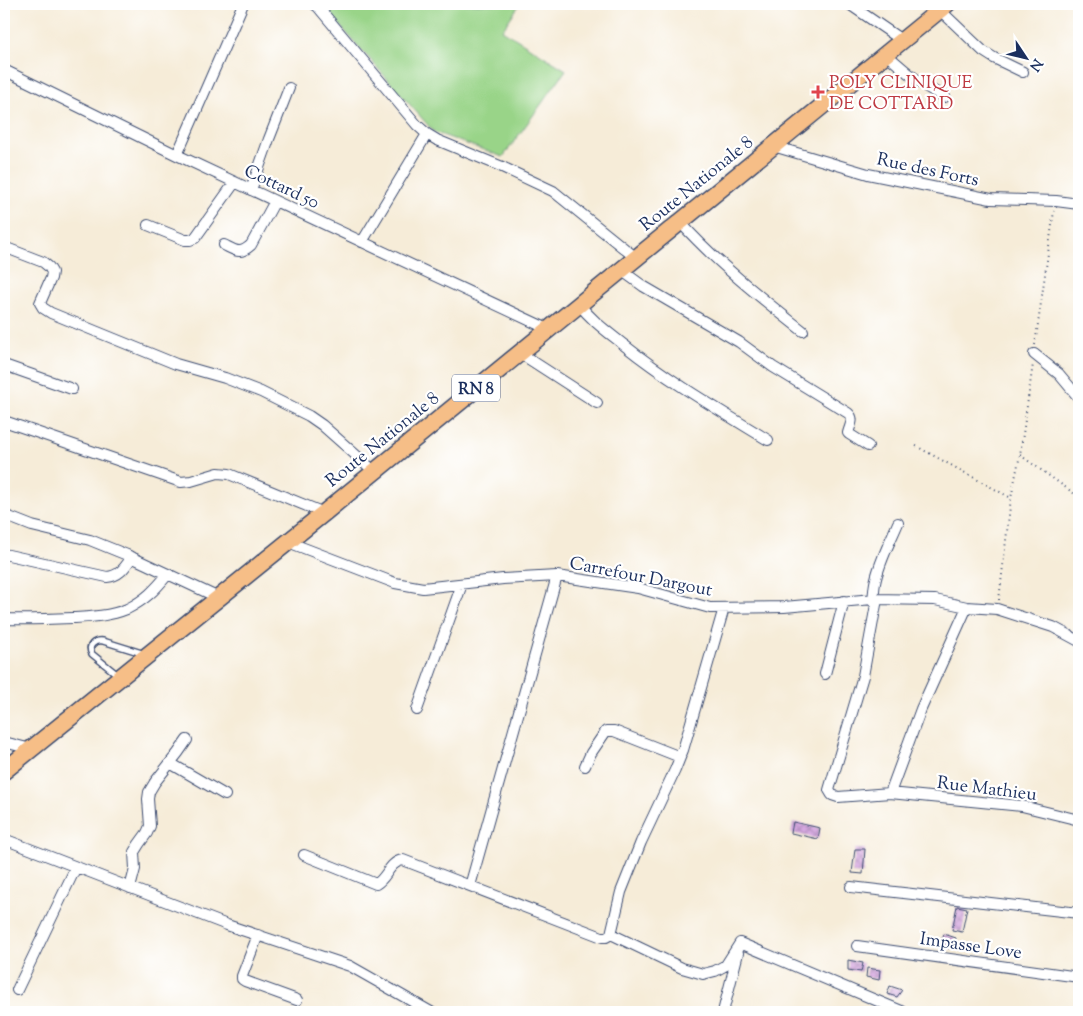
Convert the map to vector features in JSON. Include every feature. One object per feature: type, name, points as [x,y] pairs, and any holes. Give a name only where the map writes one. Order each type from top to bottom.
[{"type":"main road","name":"Route Nationale 8","points":[[4,771],[375,472],[944,7]]},
{"type":"street","points":[[4,8],[5,4]]},
{"type":"street","points":[[176,155],[243,4]]},
{"type":"street","points":[[314,4],[417,125],[427,134],[553,191],[636,258]]},
{"type":"street","points":[[849,4],[903,40]]},
{"type":"street","points":[[944,7],[983,51],[1023,72]]},
{"type":"street","points":[[886,54],[935,93],[945,97]]},
{"type":"street","name":"Cottard 50","points":[[4,70],[176,155],[548,329]]},
{"type":"street","points":[[251,190],[289,88]]},
{"type":"street","points":[[362,242],[427,134]]},
{"type":"street","name":"Rue des Forts","points":[[773,146],[868,174],[991,199],[1056,201],[1079,204]]},
{"type":"street","points":[[148,224],[185,240],[196,238],[235,182]]},
{"type":"street","points":[[224,246],[238,251],[245,250],[251,245],[275,201]]},
{"type":"street","points":[[680,222],[726,268],[803,331]]},
{"type":"street","points":[[4,247],[43,262],[49,267],[52,272],[51,278],[40,303],[43,308],[51,313],[176,364],[225,378],[261,392],[309,416],[322,425],[375,472]]},
{"type":"street","points":[[621,270],[642,286],[739,342],[773,367],[848,412],[852,418],[848,433],[868,446]]},
{"type":"street","points":[[579,304],[593,320],[644,361],[768,440]]},
{"type":"street","points":[[520,352],[597,403]]},
{"type":"street","points":[[1034,354],[1059,374],[1079,398]]},
{"type":"street","points":[[4,365],[72,389]]},
{"type":"street","points":[[4,421],[181,482],[218,473],[229,474],[324,513]]},
{"type":"street","points":[[4,515],[32,526],[90,540],[132,557],[219,598]]},
{"type":"street","points":[[875,599],[875,582],[878,570],[898,523]]},
{"type":"street","name":"Carrefour Dargout","points":[[288,542],[395,583],[423,588],[503,579],[557,576],[638,588],[710,608],[784,607],[875,599],[936,600],[967,607],[997,610],[1053,627],[1079,641]]},
{"type":"street","points":[[4,554],[108,576],[120,573],[132,557]]},
{"type":"street","points":[[4,619],[61,619],[100,616],[126,610],[156,590],[168,574]]},
{"type":"street","points":[[470,886],[557,576]]},
{"type":"street","points":[[417,710],[462,584]]},
{"type":"street","name":"Rue Mathieu","points":[[875,599],[863,676],[830,790],[832,795],[838,797],[890,793],[1022,806],[1079,820]]},
{"type":"street","points":[[825,674],[844,601]]},
{"type":"street","points":[[890,793],[920,709],[967,607]]},
{"type":"street","points":[[304,854],[376,884],[380,882],[393,864],[403,860],[606,937],[611,934],[621,892],[641,842],[680,757],[724,608]]},
{"type":"street","points":[[585,766],[591,753],[606,731],[614,731],[680,757]]},
{"type":"street","points":[[130,888],[135,869],[134,852],[150,826],[149,792],[187,740]]},
{"type":"street","points":[[4,742],[30,749]]},
{"type":"street","points":[[170,763],[225,795]]},
{"type":"street","points":[[4,839],[227,925],[350,966],[429,1012]]},
{"type":"street","points":[[17,990],[76,867]]},
{"type":"street","points":[[851,887],[1079,913]]},
{"type":"street","points":[[611,934],[682,968],[703,974],[715,972],[726,965],[740,943]]},
{"type":"street","points":[[258,936],[242,978],[245,981],[297,1000]]},
{"type":"street","points":[[723,1012],[740,943]]},
{"type":"street","points":[[740,943],[904,1012]]},
{"type":"street","name":"Impasse Love","points":[[857,946],[1079,976]]},
{"type":"lane","points":[[120,677],[92,654],[90,647],[94,642],[103,641],[148,655]]},
{"type":"path","points":[[997,610],[1011,498],[1020,455],[1056,201]]},
{"type":"path","points":[[916,446],[1011,498]]},
{"type":"path","points":[[1020,455],[1079,497]]},
{"type":"green space","points":[[321,4],[520,4],[502,30],[566,70],[503,157],[434,132]]},
{"type":"building","points":[[793,822],[820,828],[818,839],[791,833]]},
{"type":"building","points":[[855,849],[865,849],[863,874],[852,873]]},
{"type":"building","points":[[957,906],[967,908],[962,932],[952,930]]},
{"type":"building","points":[[944,934],[956,938],[952,949],[940,945]]},
{"type":"building","points":[[848,960],[863,963],[861,972],[848,970]]},
{"type":"building","points":[[867,968],[880,970],[879,980],[866,977]]},
{"type":"building","points":[[890,986],[902,990],[897,997],[887,994]]},
{"type":"place","name":"POLY CLINIQUE DE COTTARD","points":[[818,92]]}]
